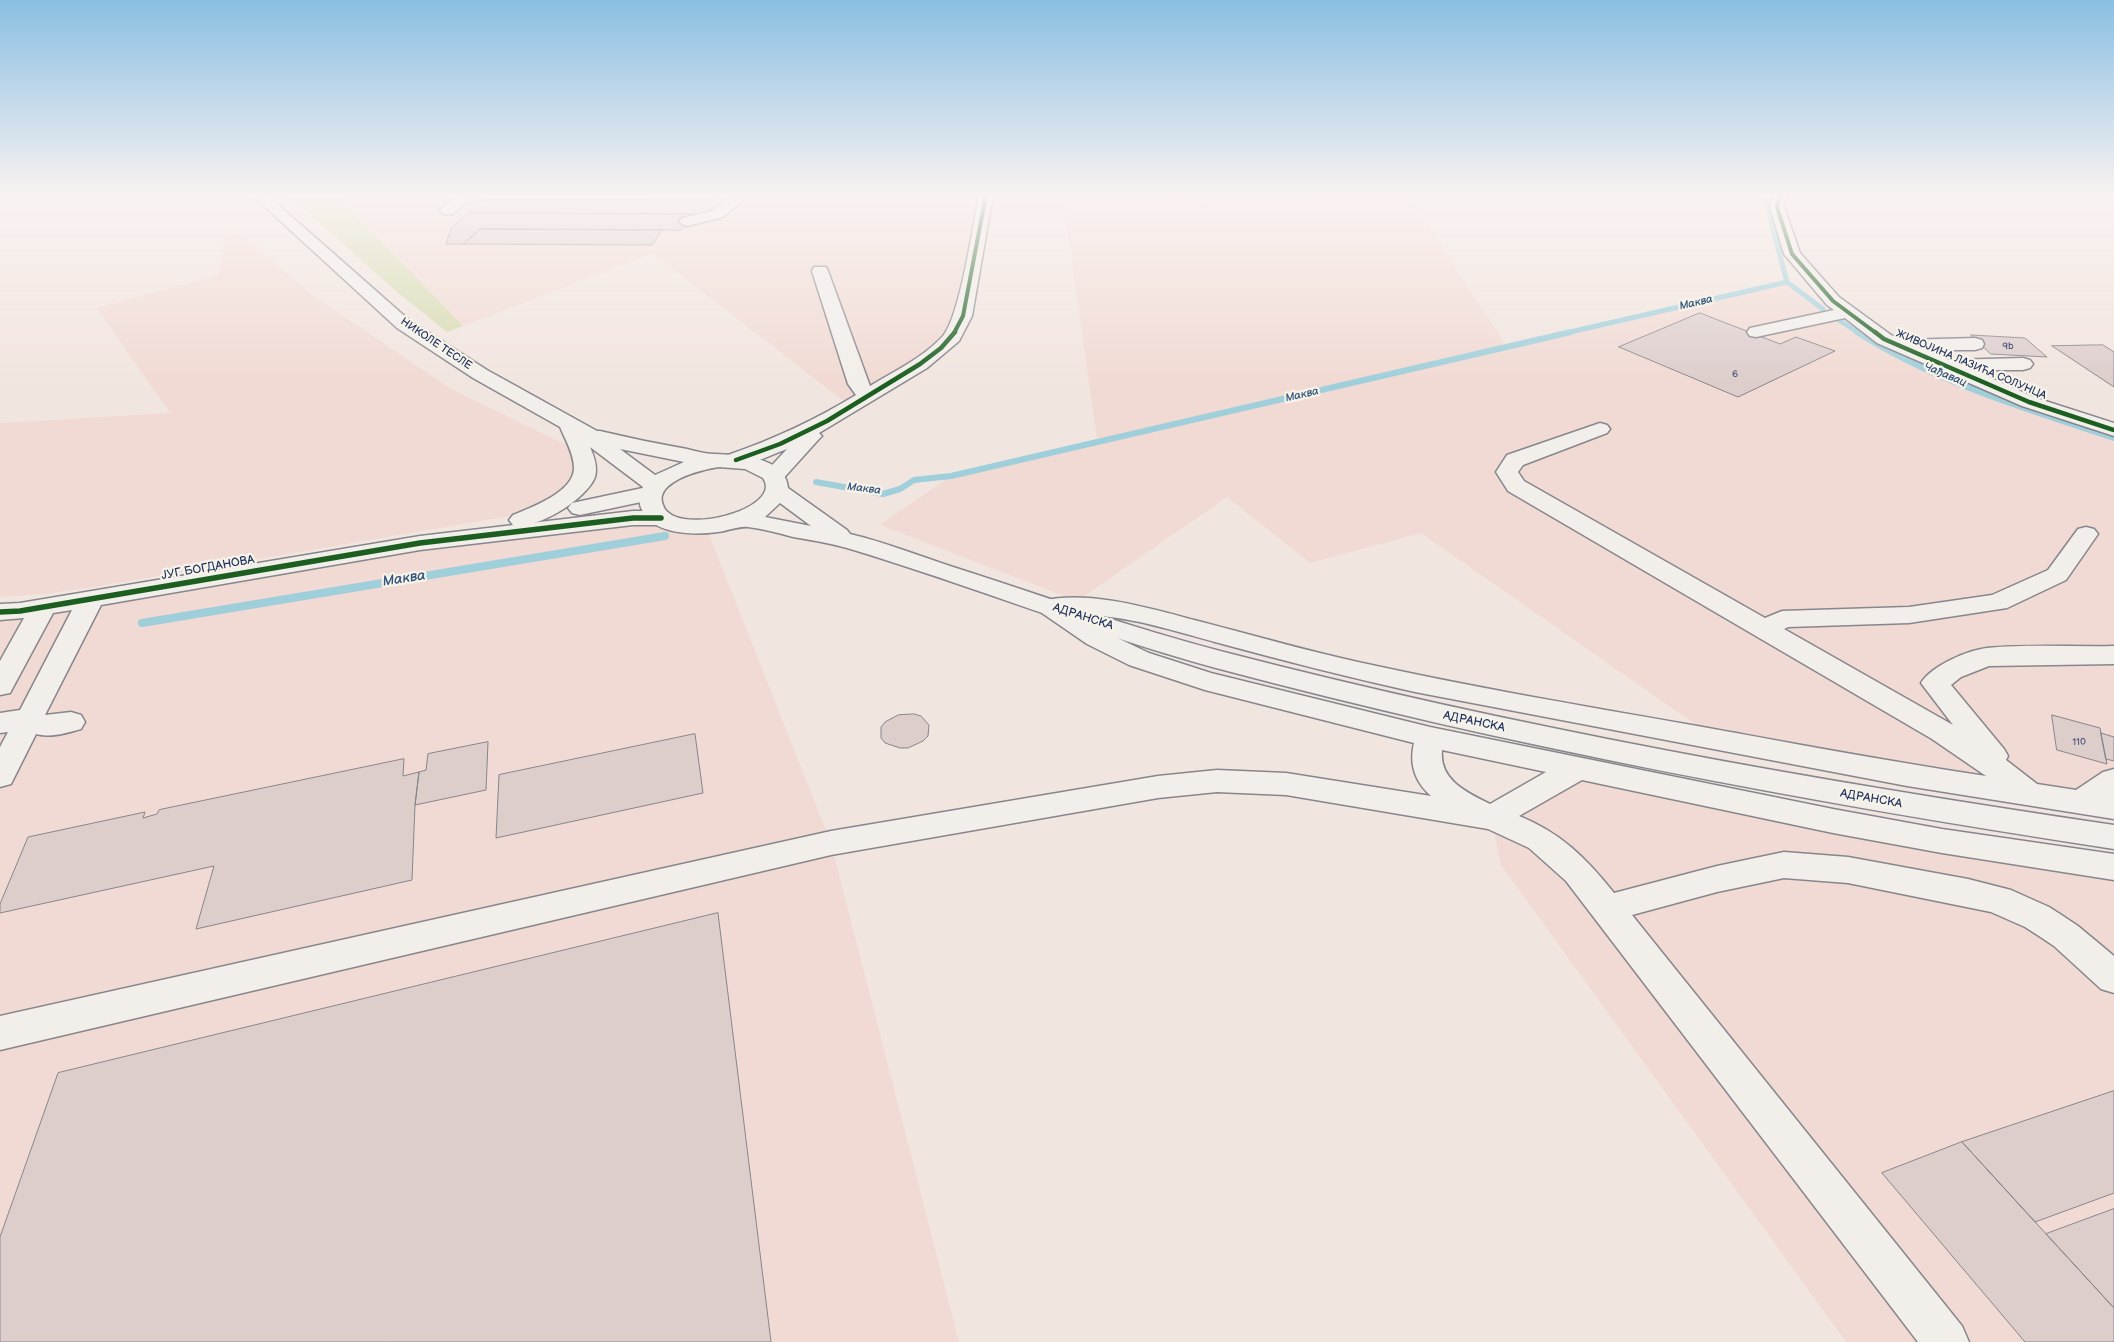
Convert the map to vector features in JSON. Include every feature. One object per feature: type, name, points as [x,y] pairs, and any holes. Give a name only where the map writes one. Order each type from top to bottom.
[{"type":"main road","name":"НИКОЛЕ ТЕСЛЕ","points":[[328,258],[403,324],[480,374],[577,428],[642,477],[654,489]]},
{"type":"main road","points":[[420,543],[654,489],[668,476],[683,468],[727,460],[780,444],[827,421],[920,364],[952,337],[963,316],[974,258]]},
{"type":"main road","name":"ЖИВОЈИНА ЛАЗИЋА СОЛУНЦА","points":[[1795,258],[1833,301],[1884,339],[2029,402],[2114,430]]},
{"type":"main road","points":[[820,271],[858,384],[865,393],[870,395]]},
{"type":"main road","points":[[1756,332],[1849,312]]},
{"type":"main road","points":[[1898,345],[1975,344]]},
{"type":"main road","points":[[1943,366],[2023,364]]},
{"type":"main road","points":[[420,543],[633,518],[662,518],[681,525],[706,527],[743,519],[770,501],[774,483],[827,421]]},
{"type":"main road","name":"НИКОЛЕ ТЕСЛЕ","points":[[577,428],[636,447],[683,457],[727,460]]},
{"type":"main road","points":[[520,520],[571,493],[582,481],[586,469],[577,428]]},
{"type":"main road","points":[[1600,429],[1515,460],[1507,472],[1516,486],[1942,732],[2021,786]]},
{"type":"main road","name":"АДРАНСКА","points":[[727,460],[752,463],[764,468],[774,483],[849,541]]},
{"type":"main road","points":[[654,489],[650,502],[654,511],[662,518]]},
{"type":"main road","name":"АДРАНСКА","points":[[743,519],[849,541],[1157,642],[1220,660],[1464,720],[1632,754],[1927,809],[2114,837]]},
{"type":"main road","points":[[1765,630],[1782,619],[1909,615],[1998,602],[2057,575],[2086,534]]},
{"type":"main road","name":"ЈУГ БОГДАНОВА","points":[[0,612],[43,608],[420,543]]},
{"type":"main road","points":[[0,776],[91,599]]},
{"type":"main road","points":[[1051,607],[1096,638],[1138,660],[1205,681],[1430,737],[1576,769],[1942,841],[2114,867]]},
{"type":"main road","points":[[1051,607],[1099,607],[1143,615],[1355,670],[1630,725],[1907,776],[2021,786],[2081,802],[2114,807]]},
{"type":"main road","points":[[0,686],[43,608]]},
{"type":"main road","points":[[2021,786],[1935,683],[1951,671],[1986,657],[2114,655]]},
{"type":"main road","points":[[30,718],[35,724],[43,726],[71,722]]},
{"type":"main road","points":[[0,723],[30,718]]},
{"type":"main road","points":[[1430,737],[1426,756],[1429,774],[1443,790],[1491,818],[1535,837],[1578,872],[1946,1342]]},
{"type":"main road","points":[[0,1033],[831,843],[1158,787],[1217,781],[1286,784],[1491,818],[1576,769]]},
{"type":"main road","points":[[2081,802],[2114,780]]},
{"type":"main road","points":[[1607,908],[1717,879],[1784,865],[1848,870],[1968,892],[1999,900],[2037,917],[2058,931],[2114,978]]},
{"type":"shaded area","points":[[222,258],[269,258],[311,294],[451,389],[578,449],[586,469],[540,511],[94,587],[45,594],[0,597],[0,423],[170,413],[97,308],[219,275]]},
{"type":"shaded area","points":[[397,258],[641,258],[463,326]]},
{"type":"shaded area","points":[[659,258],[972,258],[952,337],[851,407]]},
{"type":"shaded area","points":[[1071,258],[1449,258],[1507,347],[1787,282],[1839,320],[1891,352],[1989,395],[2114,438],[2114,807],[1719,741],[1421,533],[1310,563],[1227,497],[1077,601],[880,525],[951,476],[1097,439]],"holes":[[[1434,364],[1354,383],[1219,412]]]},
{"type":"shaded area","points":[[633,518],[706,527],[831,843],[959,1342],[0,1342],[0,617],[420,543]]},
{"type":"shaded area","points":[[1576,769],[2114,867],[2114,1342],[1846,1342],[1501,865],[1491,818]]},
{"type":"green space","points":[[358,258],[397,258],[463,326],[447,332],[397,292]]},
{"type":"building","points":[[1700,313],[1780,344],[1796,337],[1835,351],[1738,397],[1619,347]]},
{"type":"building","points":[[1971,335],[2025,338],[2047,357],[1991,354]]},
{"type":"building","points":[[2103,345],[2114,352],[2114,387],[2052,346]]},
{"type":"building","points":[[914,714],[921,716],[929,725],[928,736],[923,741],[908,748],[900,748],[885,743],[881,738],[881,727],[885,722],[898,715]]},
{"type":"building","points":[[2052,715],[2100,728],[2107,764],[2057,750]]},
{"type":"building","points":[[2101,733],[2114,737],[2114,761],[2106,759]]},
{"type":"building","points":[[695,734],[703,793],[496,838],[499,775]]},
{"type":"building","points":[[488,742],[486,790],[415,805],[419,772],[426,770],[428,754]]},
{"type":"building","points":[[404,759],[403,776],[419,772],[415,805],[412,880],[196,929],[214,866],[0,913],[0,904],[28,837],[145,812],[143,818],[157,814],[159,810]]},
{"type":"building","points":[[718,913],[771,1342],[0,1342],[0,1237],[58,1073]]},
{"type":"building","points":[[2114,1091],[2114,1193],[2035,1222],[1962,1142]]},
{"type":"building","points":[[1962,1142],[2114,1308],[2114,1342],[2025,1342],[1882,1173]]},
{"type":"building","points":[[2114,1209],[2114,1308],[2046,1234]]},
{"type":"waterway","points":[[1781,258],[1787,282]]},
{"type":"waterway","name":"Маква","points":[[1566,333],[1787,282]]},
{"type":"waterway","name":"Чађавац","points":[[1787,282],[1823,309]]},
{"type":"waterway","name":"Чађавац","points":[[1839,320],[1859,333]]},
{"type":"waterway","name":"Маква","points":[[816,482],[883,494],[900,489],[914,480],[951,476],[1571,332]]},
{"type":"waterway","name":"Чађавац","points":[[1857,332],[1887,350],[1950,380],[2015,405],[2114,438]]},
{"type":"waterway","name":"Маква","points":[[142,623],[665,536]]},
{"type":"cycle path","points":[[736,460],[780,444],[827,421],[920,364],[941,348],[952,337],[963,316],[974,258]]},
{"type":"cycle path","points":[[1795,258],[1833,301],[1884,339],[2029,402],[2114,430]]},
{"type":"cycle path","points":[[0,612],[20,611],[420,543],[633,518],[661,518]]}]
